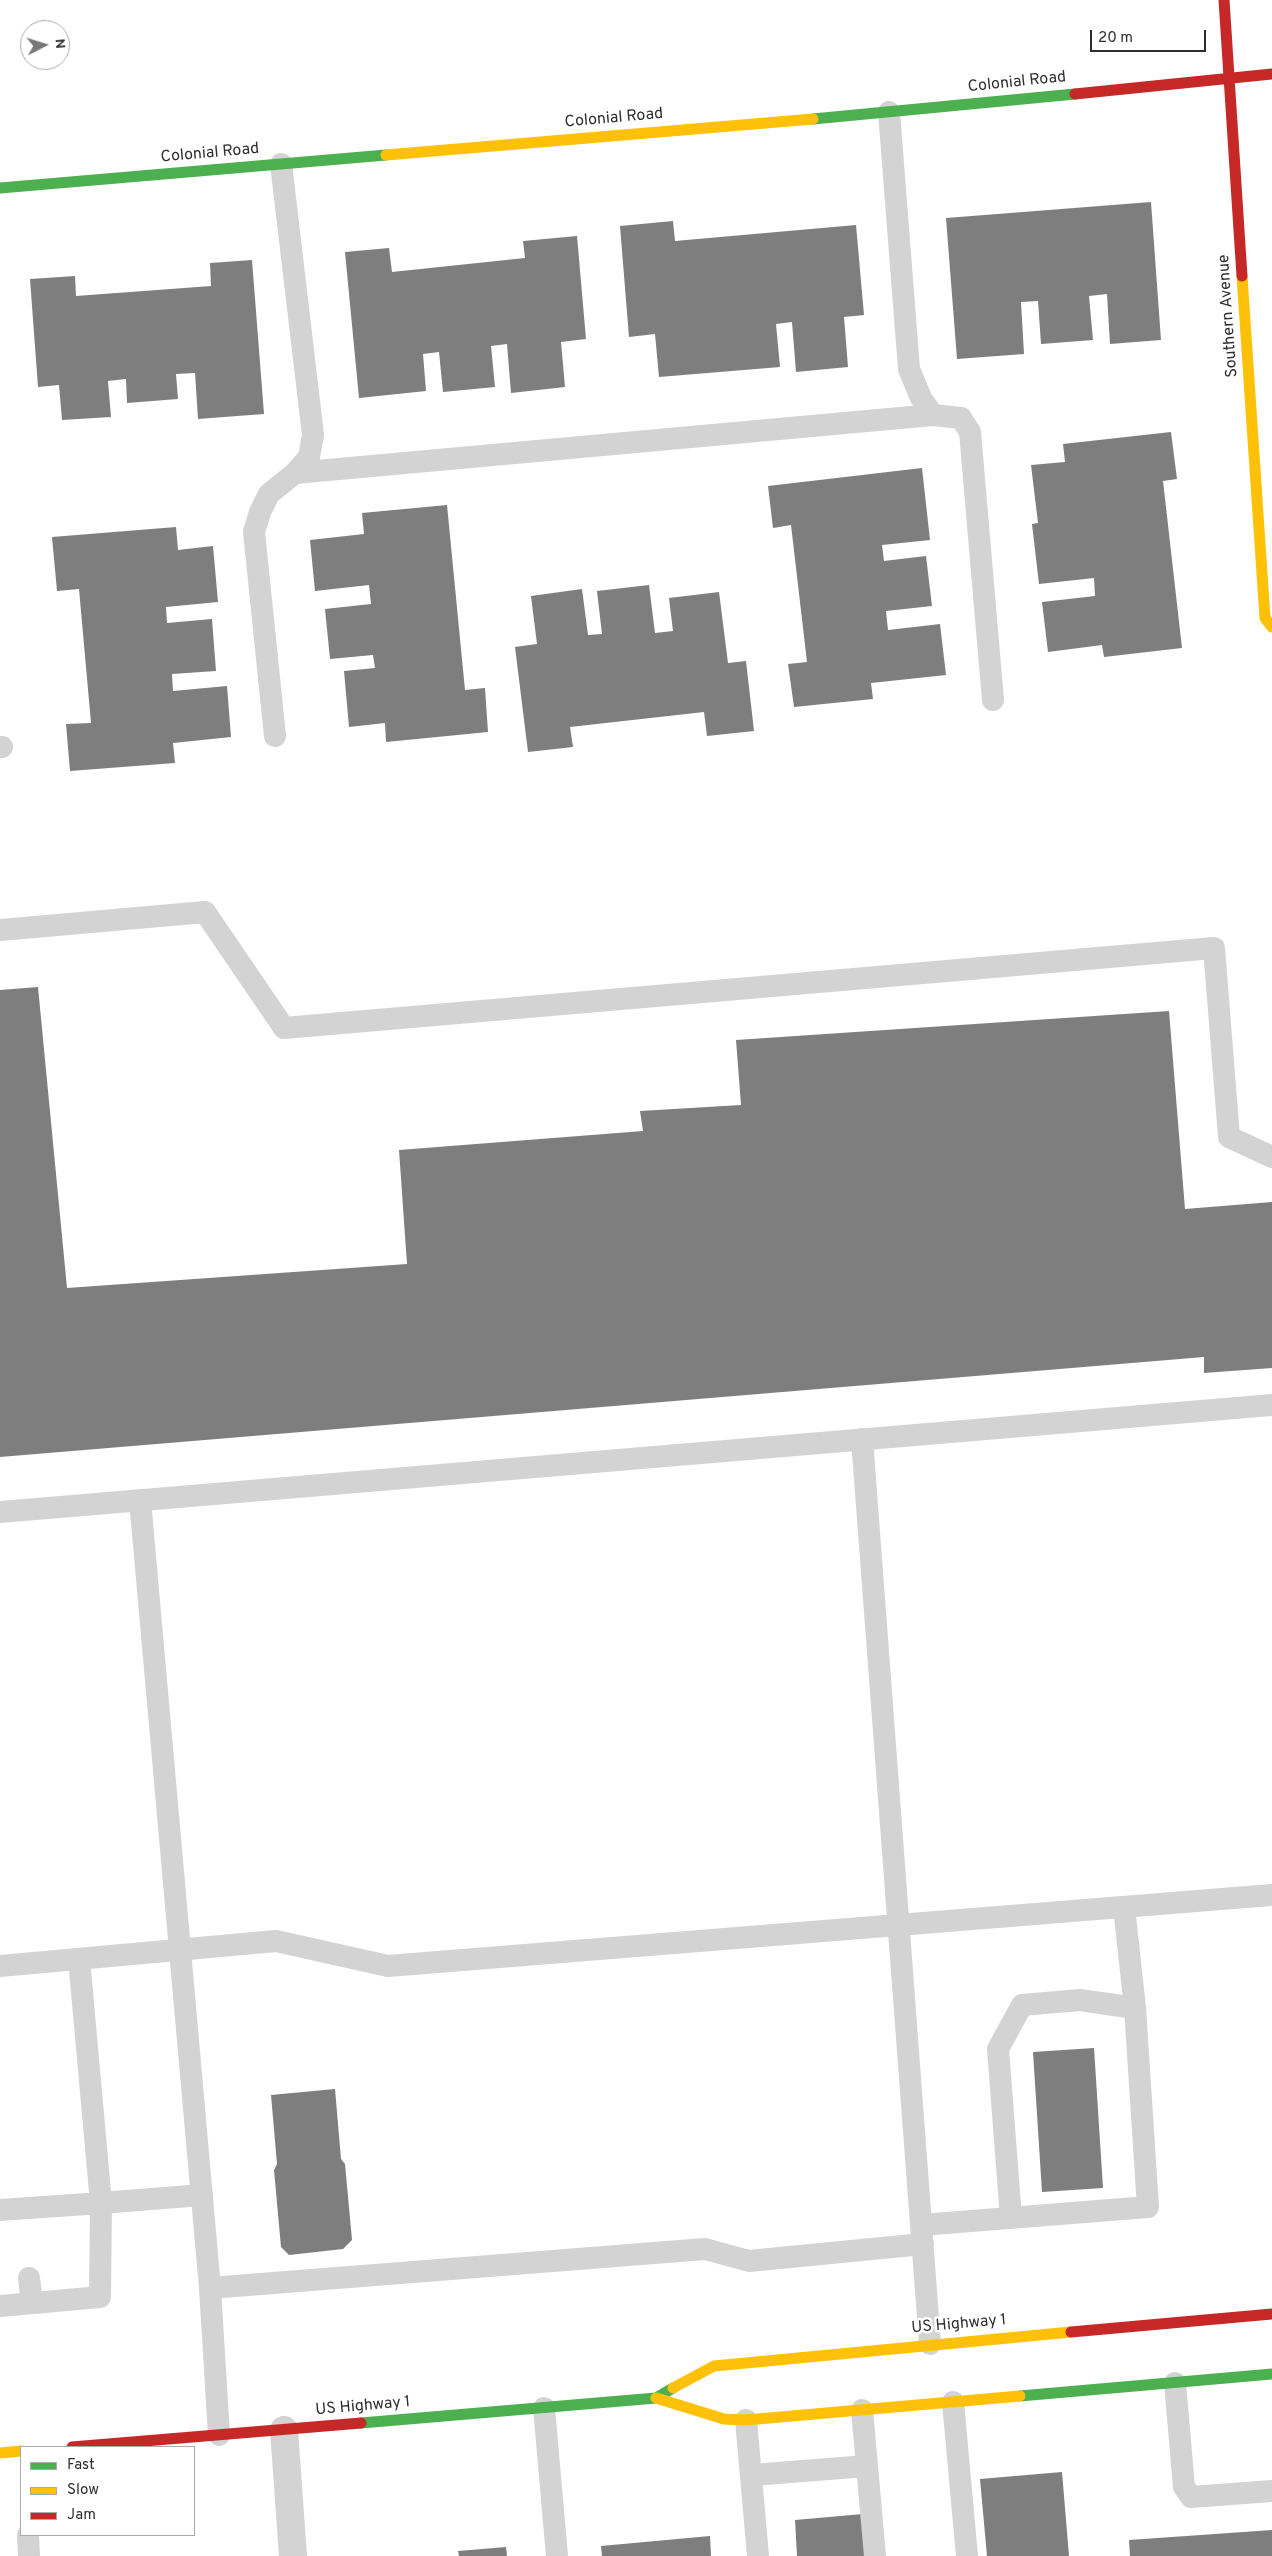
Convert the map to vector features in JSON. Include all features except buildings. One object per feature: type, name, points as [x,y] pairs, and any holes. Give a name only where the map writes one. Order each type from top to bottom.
[{"type":"street","name":"Southern Avenue","points":[[1224,0],[1265,618],[1272,627]]},
{"type":"street","name":"Colonial Road","points":[[0,188],[888,112],[1272,74]]},
{"type":"street","name":"US Highway 1","points":[[656,2398],[714,2366],[930,2344],[1272,2314]]},
{"type":"street","name":"US Highway 1","points":[[84,2446],[656,2398],[724,2420],[746,2420],[1272,2374]]},
{"type":"street","points":[[284,2430],[293,2556]]},
{"type":"street","points":[[0,2453],[20,2452]]},
{"type":"lane","points":[[888,112],[909,369],[921,398],[933,415]]},
{"type":"lane","points":[[275,736],[254,532],[260,512],[269,494],[295,473],[309,457],[313,435],[281,164]]},
{"type":"lane","points":[[295,473],[933,415],[961,418],[970,432],[992,700]]},
{"type":"lane","points":[[0,930],[205,912],[284,1028],[1214,948],[1229,1137],[1272,1157]]},
{"type":"lane","points":[[0,1512],[1272,1405]]},
{"type":"lane","points":[[862,1439],[930,2344]]},
{"type":"lane","points":[[140,1500],[210,2288],[220,2435]]},
{"type":"lane","points":[[0,1966],[276,1941],[388,1966],[1272,1895]]},
{"type":"lane","points":[[210,2288],[706,2249],[749,2261],[922,2235],[1011,2218],[1148,2207],[1135,2008],[1124,1907]]},
{"type":"lane","points":[[0,2306],[100,2296],[101,2203],[79,1959]]},
{"type":"lane","points":[[1011,2218],[998,2049],[1022,2005],[1080,2000],[1135,2008]]},
{"type":"lane","points":[[0,2210],[25,2218],[101,2203],[202,2195]]},
{"type":"lane","points":[[29,2278],[32,2303]]},
{"type":"lane","points":[[1175,2383],[1184,2487],[1191,2497],[1272,2491]]},
{"type":"lane","points":[[953,2402],[967,2556]]},
{"type":"lane","points":[[544,2408],[557,2556]]},
{"type":"lane","points":[[862,2410],[875,2556]]},
{"type":"lane","points":[[746,2420],[758,2556]]},
{"type":"lane","points":[[752,2475],[867,2466]]},
{"type":"lane","points":[[28,2536],[29,2556]]},
{"type":"traffic: fast","points":[[813,119],[1075,94]]},
{"type":"traffic: fast","points":[[0,188],[386,155]]},
{"type":"traffic: fast","points":[[1020,2396],[1272,2374]]},
{"type":"traffic: fast","points":[[361,2423],[656,2398],[673,2388]]},
{"type":"traffic: slow","points":[[386,155],[813,119]]},
{"type":"traffic: slow","points":[[1242,276],[1265,618],[1272,627]]},
{"type":"traffic: slow","points":[[673,2388],[714,2366],[1071,2332]]},
{"type":"traffic: slow","points":[[656,2398],[724,2419],[746,2420],[1020,2396]]},
{"type":"traffic: slow","points":[[0,2453],[20,2451]]},
{"type":"traffic: jam","points":[[1224,0],[1242,276]]},
{"type":"traffic: jam","points":[[1075,94],[1272,74]]},
{"type":"traffic: jam","points":[[1071,2332],[1272,2314]]},
{"type":"traffic: jam","points":[[84,2446],[361,2423]]}]
